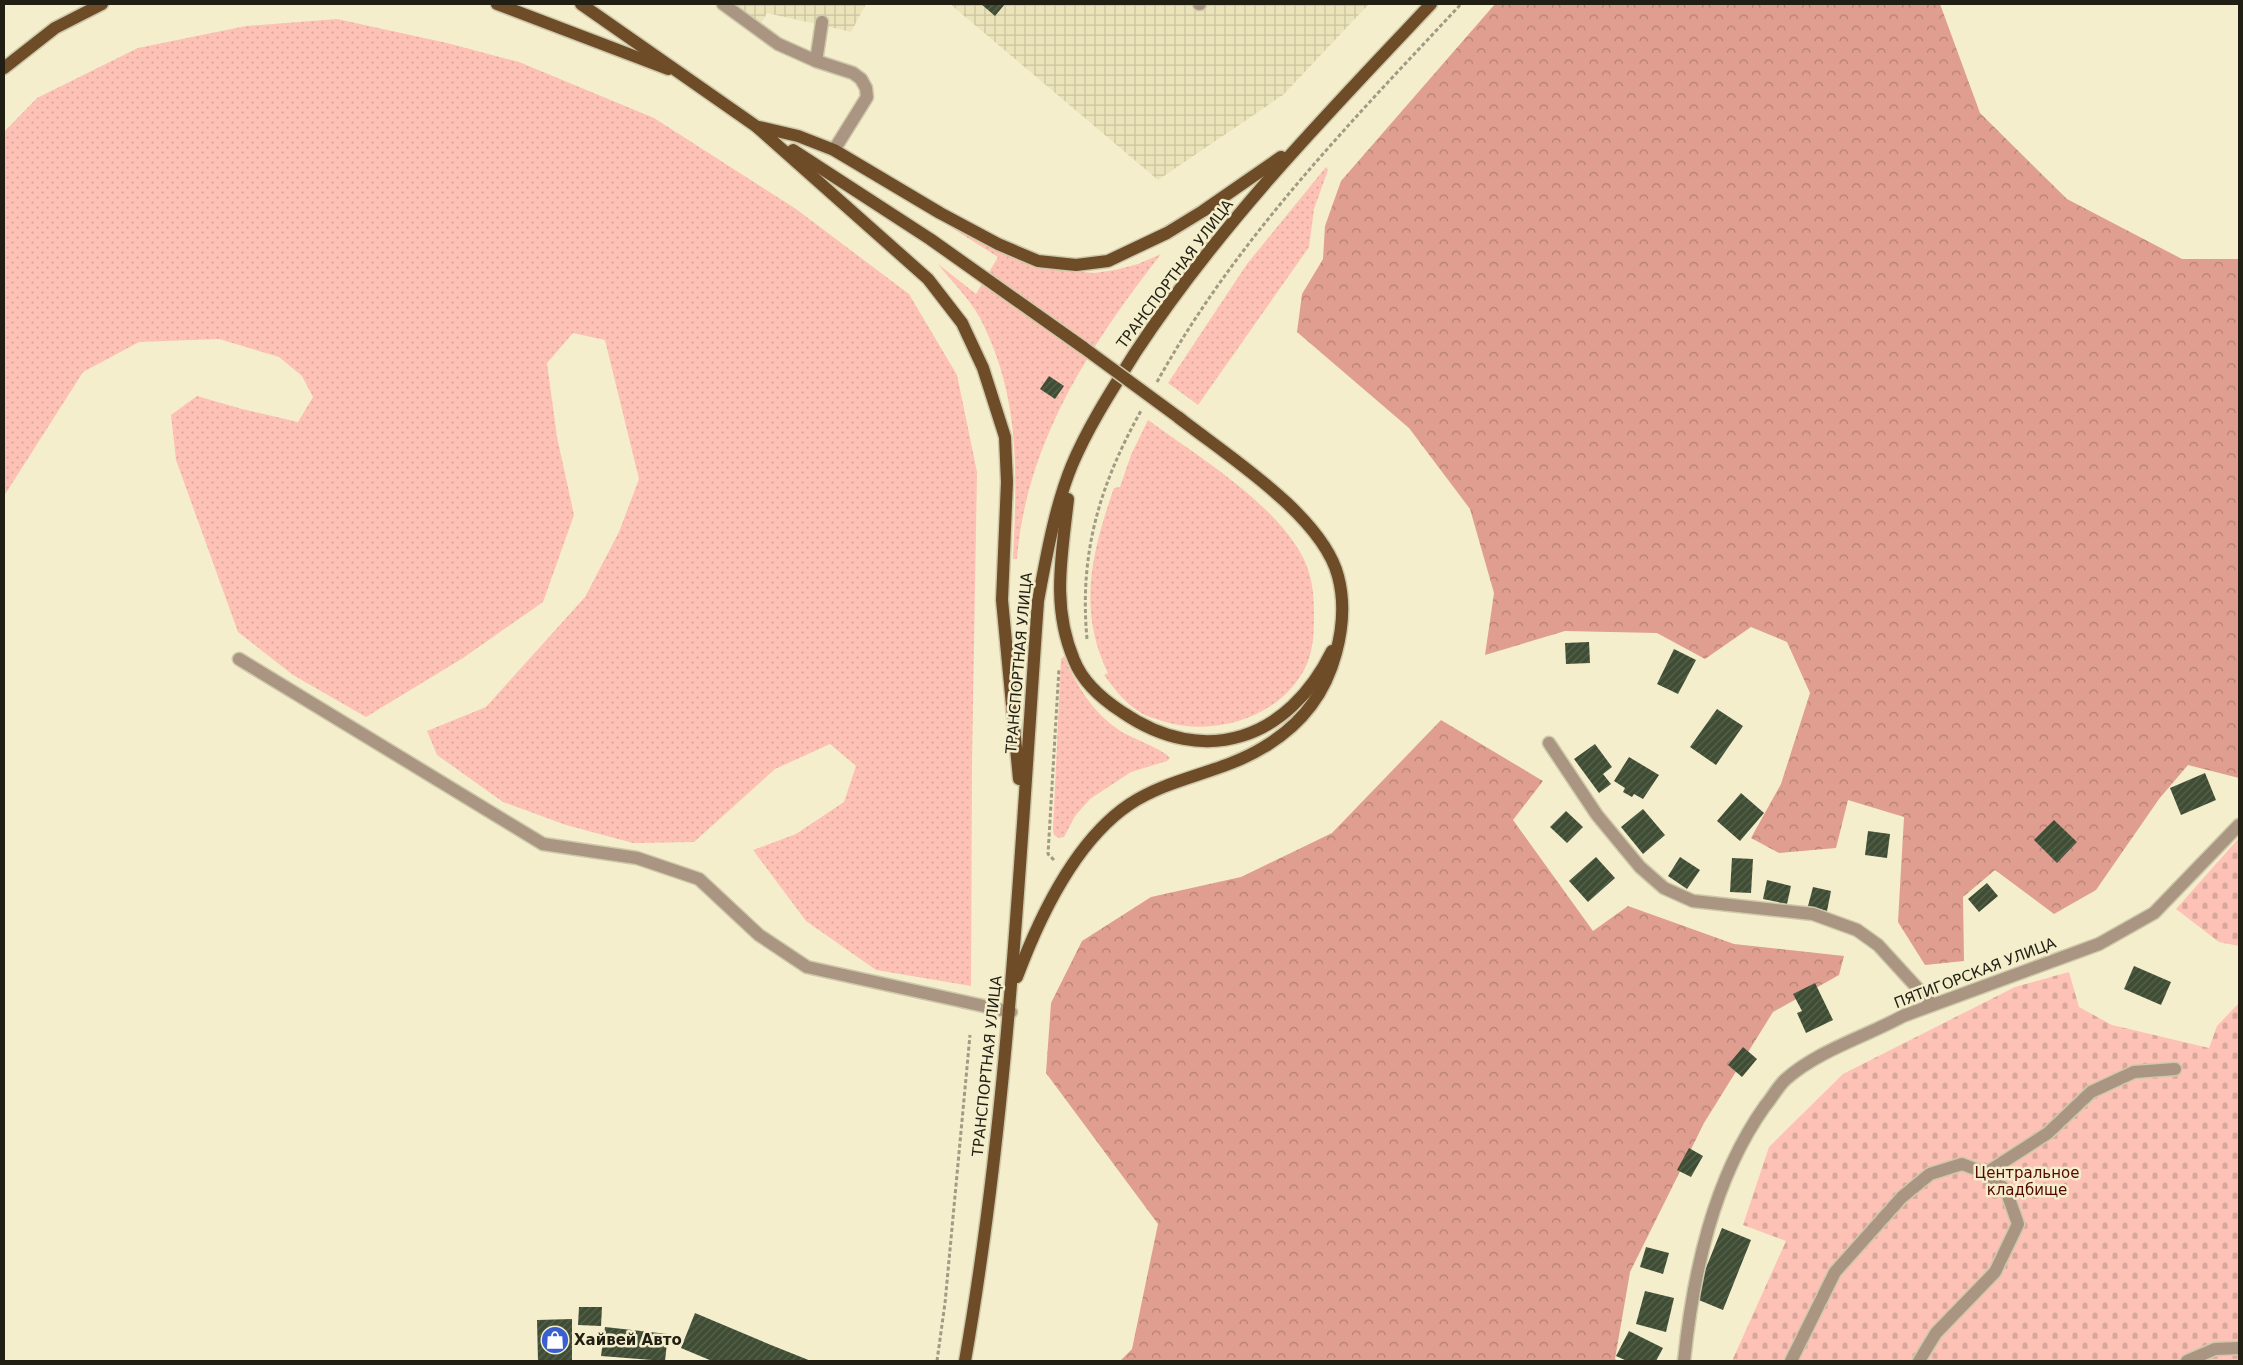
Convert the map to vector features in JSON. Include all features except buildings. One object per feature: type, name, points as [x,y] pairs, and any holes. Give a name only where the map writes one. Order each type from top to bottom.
[{"type":"main road","points":[[4,68],[55,28],[102,4]]},
{"type":"main road","points":[[497,4],[610,49],[685,75]]},
{"type":"main road","points":[[581,4],[757,127],[930,239],[1178,417],[1240,465],[1309,524],[1326,548],[1338,574],[1342,597],[1342,629],[1332,671],[1323,690],[1307,714],[1287,732],[1262,748],[1227,765],[1178,780],[1129,805],[1091,840],[1060,883],[1031,938],[1012,988]]},
{"type":"main road","name":"ТРАНСПОРТНАЯ УЛИЦА","points":[[965,1361],[986,1229],[1011,1012],[1038,601],[1048,544],[1071,467],[1098,410],[1154,325],[1224,231],[1298,146],[1431,4]]},
{"type":"main road","points":[[757,127],[798,136],[834,150],[940,213],[998,244],[1038,261],[1076,265],[1108,261],[1167,233],[1203,211],[1298,146]]},
{"type":"main road","points":[[757,127],[928,278],[962,323],[983,368],[1005,437],[1007,482],[1002,600],[1023,816]]},
{"type":"main road","points":[[1071,467],[1060,574],[1060,612],[1065,636],[1074,662],[1088,683],[1105,700],[1134,720],[1166,736],[1195,741],[1241,738],[1264,728],[1290,707],[1309,688],[1326,663],[1342,629]]},
{"type":"street","points":[[724,4],[778,44],[816,61],[853,73],[861,79],[866,88],[867,97],[834,150]]},
{"type":"street","points":[[816,61],[822,22]]},
{"type":"street","points":[[239,659],[543,844],[637,858],[699,879],[759,935],[807,967],[1011,1012]]},
{"type":"street","points":[[1549,743],[1597,815],[1640,867],[1664,888],[1693,901],[1813,914],[1857,930],[1878,945],[1932,1004]]},
{"type":"street","name":"ПЯТИГОРСКАЯ УЛИЦА","points":[[1684,1361],[1687,1325],[1701,1253],[1730,1170],[1757,1118],[1785,1080],[1804,1066],[1832,1050],[1932,1004],[2099,944],[2154,913],[2239,825]]},
{"type":"street","points":[[1986,1173],[2048,1133],[2091,1092],[2134,1072],[2175,1069]]},
{"type":"street","points":[[1791,1361],[1835,1272],[1902,1197],[1930,1174],[1962,1164],[1986,1173],[2006,1190],[2018,1224],[1995,1272],[1936,1333],[1919,1361]]},
{"type":"street","points":[[2187,1361],[2215,1349],[2239,1348]]},
{"type":"path","points":[[1155,386],[1245,250],[1306,172],[1461,4]]},
{"type":"path","points":[[1087,638],[1085,574],[1095,520],[1124,443],[1146,402]]},
{"type":"path","points":[[1054,860],[1048,854],[1059,665]]},
{"type":"path","points":[[937,1361],[945,1303],[970,1035]]},
{"type":"shaded area","points":[[729,4],[866,4],[851,32],[767,13],[758,28]]},
{"type":"shaded area","points":[[950,4],[1369,4],[1283,95],[1158,180]]},
{"type":"green space","points":[[1495,4],[1940,4],[1980,113],[2067,199],[2182,259],[2239,259],[2239,778],[2188,765],[2159,799],[2096,890],[2054,914],[1995,870],[1963,897],[1964,961],[1925,965],[1898,922],[1904,817],[1848,800],[1836,848],[1779,853],[1751,838],[1781,784],[1810,693],[1787,642],[1751,627],[1705,659],[1657,633],[1565,631],[1485,655],[1494,593],[1470,509],[1409,428],[1297,332],[1302,294],[1323,259],[1325,226],[1341,181]]},
{"type":"green space","points":[[337,19],[447,43],[519,62],[654,118],[796,209],[909,294],[957,375],[977,472],[972,761],[971,986],[876,970],[806,921],[753,850],[796,834],[844,802],[856,766],[830,744],[775,769],[694,842],[633,843],[566,825],[503,802],[437,755],[427,731],[486,707],[585,597],[619,532],[639,479],[605,340],[573,333],[547,363],[557,437],[574,515],[543,602],[463,658],[366,717],[293,675],[238,632],[176,460],[171,415],[197,396],[298,422],[313,397],[302,376],[279,357],[219,339],[139,342],[83,372],[4,496],[4,132],[37,98],[138,48],[246,26]]},
{"type":"green space","points":[[841,158],[1052,269],[1094,273],[1138,264],[1161,254],[1110,323],[1066,396],[1048,435],[1033,475],[1023,516],[1017,559],[1013,559],[1015,466],[1013,436],[1010,407],[1003,377],[993,348],[976,311],[938,264],[976,294],[998,257]]},
{"type":"green space","points":[[1326,167],[1328,170],[1314,209],[1309,247],[1198,405],[1168,383],[1247,264]]},
{"type":"green space","points":[[1148,420],[1227,477],[1265,509],[1295,544],[1308,568],[1313,594],[1314,631],[1307,664],[1296,682],[1282,698],[1265,710],[1245,719],[1204,727],[1182,726],[1162,721],[1143,714],[1130,705],[1104,675],[1108,673],[1098,650],[1090,603],[1094,558],[1099,535],[1114,488],[1120,487],[1131,455]]},
{"type":"green space","points":[[1064,656],[1079,687],[1103,718],[1124,733],[1161,751],[1170,758],[1167,761],[1131,772],[1090,799],[1075,816],[1064,837],[1059,838],[1054,835],[1053,829],[1061,659]]},
{"type":"green space","points":[[1441,720],[1543,781],[1513,820],[1593,931],[1628,906],[1734,944],[1844,956],[1839,975],[1773,1012],[1704,1123],[1630,1272],[1615,1359],[1618,1361],[1120,1361],[1132,1349],[1158,1224],[1046,1073],[1051,1003],[1082,941],[1151,897],[1241,877],[1332,833]]},
{"type":"green space","points":[[2239,838],[2239,946],[2219,942],[2176,909]]},
{"type":"green space","name":"Центральное кладбище","points":[[2069,972],[2079,1007],[2112,1025],[2209,1048],[2217,1026],[2239,1003],[2239,1361],[1732,1361],[1786,1241],[1743,1225],[1769,1147],[1843,1074],[2015,987]]},
{"type":"place","name":"Хайвей Авто","points":[[555,1340]]}]
